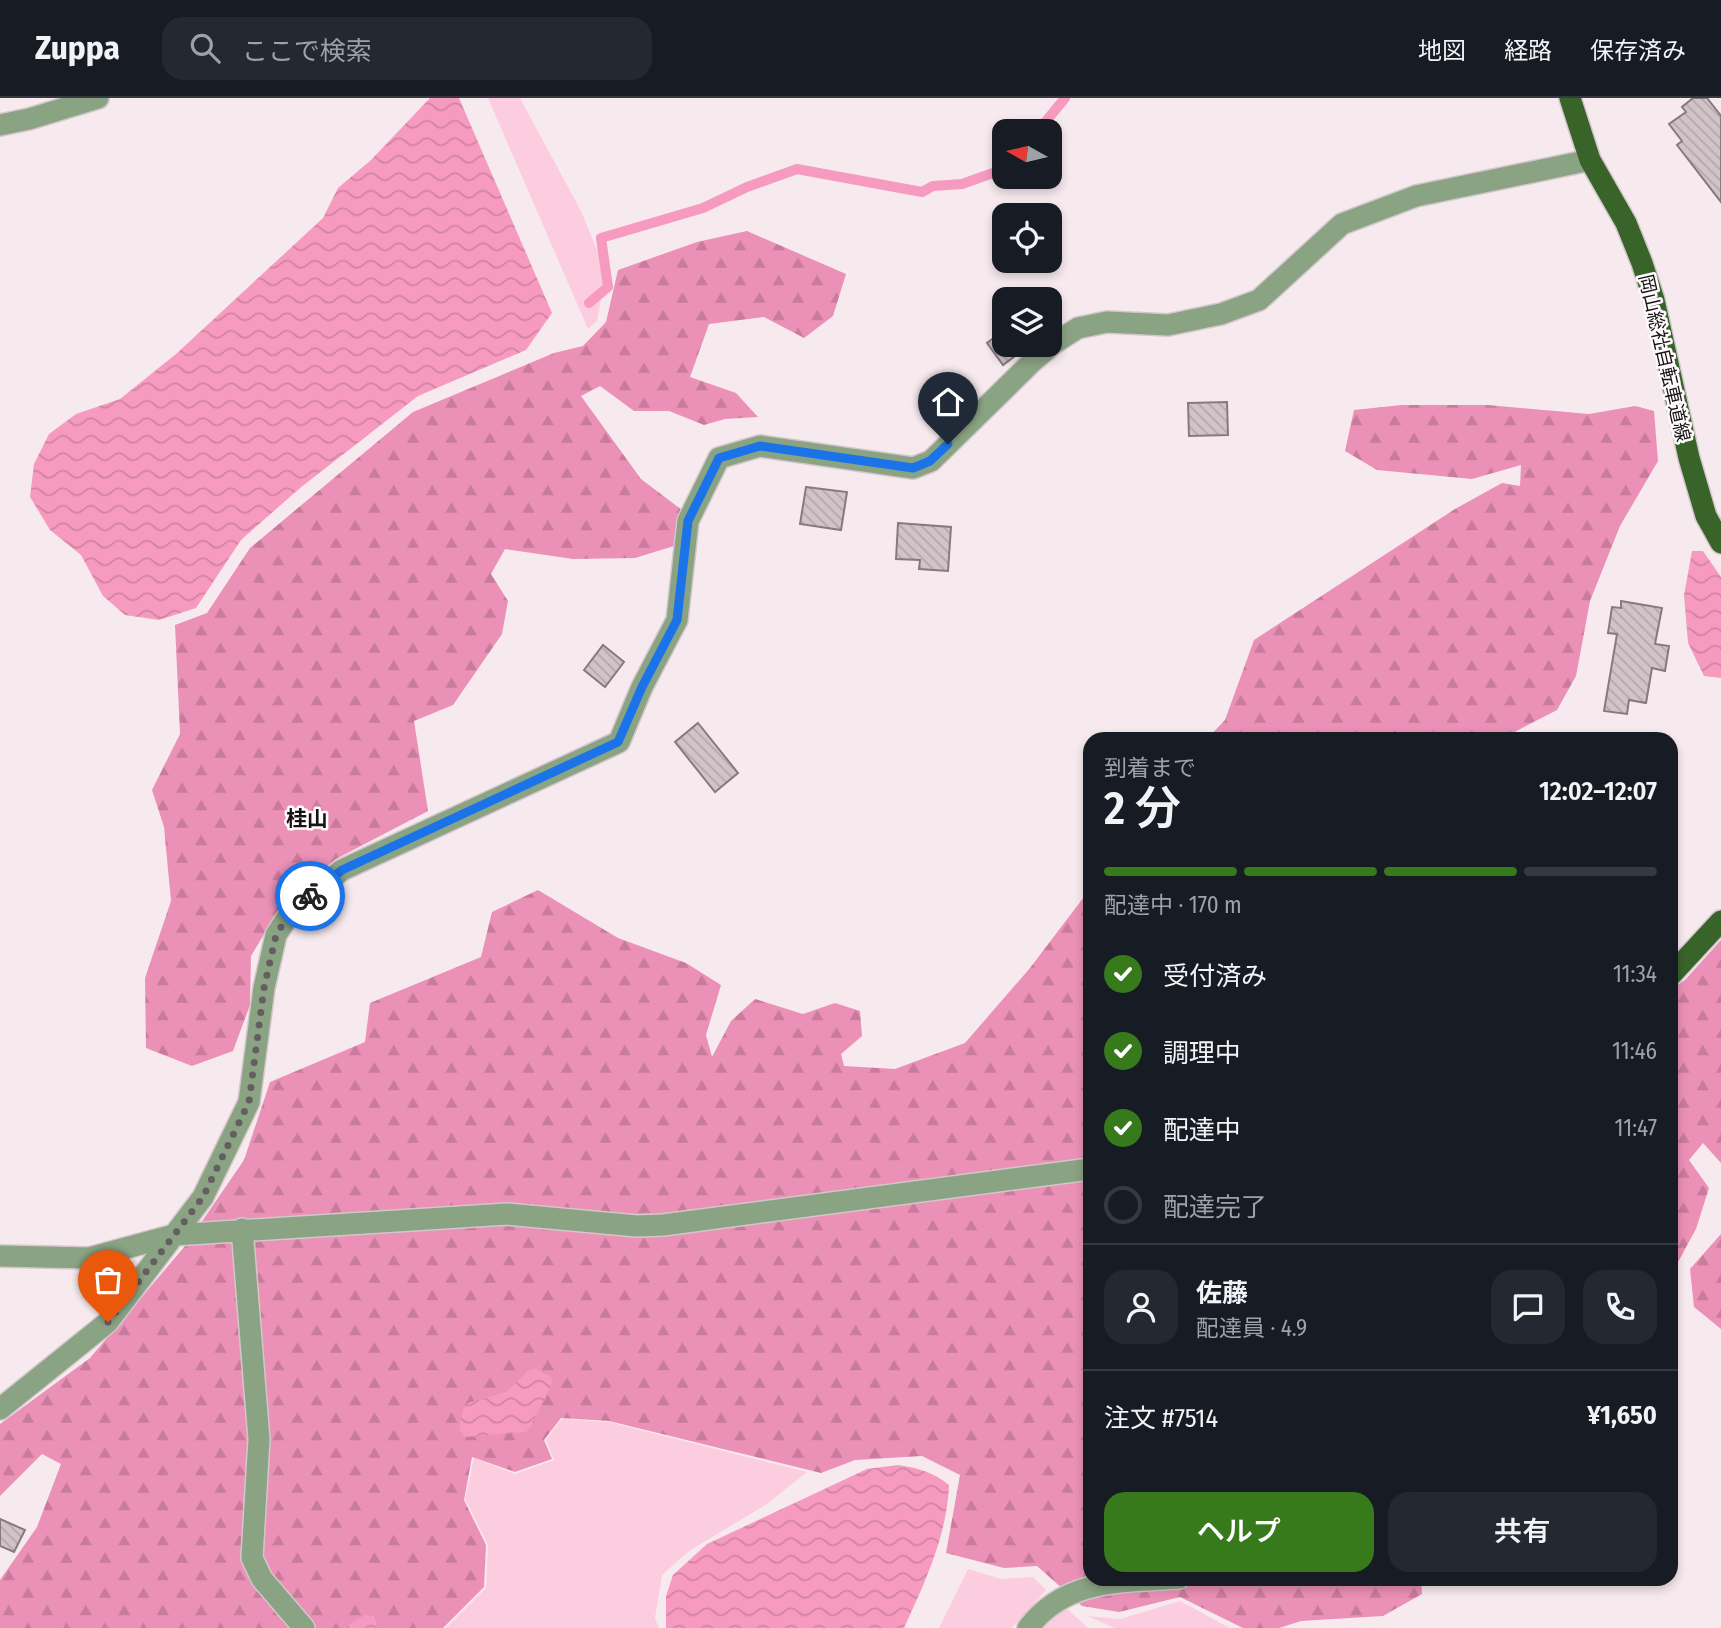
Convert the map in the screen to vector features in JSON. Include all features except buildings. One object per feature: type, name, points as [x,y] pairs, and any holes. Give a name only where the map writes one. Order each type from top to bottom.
[{"type":"main road","name":"岡山総社自転車道線","points":[[1570,98],[1590,160],[1626,223],[1642,263],[1654,300],[1689,458],[1706,516],[1721,543]]},
{"type":"main road","points":[[1678,967],[1721,921]]},
{"type":"street","points":[[0,125],[99,98]]},
{"type":"street","points":[[0,1409],[108,1322],[203,1197],[249,1102],[264,988],[276,935],[292,910],[342,870],[618,742],[642,687],[677,620],[688,521],[719,458],[760,446],[913,468],[930,461],[1032,360],[1078,328],[1107,322],[1168,325],[1221,314],[1259,300],[1342,224],[1416,196],[1590,160]]},
{"type":"street","points":[[0,1256],[89,1258],[174,1235],[507,1214],[637,1226],[663,1225],[1083,1170]]},
{"type":"street","points":[[242,1229],[259,1439],[251,1558],[262,1579],[304,1628]]},
{"type":"street","points":[[1028,1628],[1060,1599],[1092,1586]]},
{"type":"shaded area","points":[[488,98],[520,98],[581,211],[606,272],[597,321],[588,329]]},
{"type":"shaded area","points":[[562,1419],[609,1422],[807,1472],[767,1504],[689,1551],[662,1575],[655,1618],[659,1628],[446,1628],[486,1588],[488,1545],[465,1499],[474,1458],[515,1474],[554,1460],[546,1440]]},
{"type":"shaded area","points":[[968,1569],[1001,1579],[1033,1577],[1046,1590],[1012,1628],[939,1628]]},
{"type":"shaded area","points":[[1180,1601],[1230,1628],[1115,1628],[1087,1616],[1120,1619]]},
{"type":"shaded area","points":[[1062,1604],[1088,1628],[1038,1628]]},
{"type":"green space","points":[[747,231],[846,274],[833,316],[804,338],[764,317],[709,324],[690,377],[736,393],[758,417],[725,419],[704,425],[669,411],[634,411],[600,386],[581,396],[641,479],[682,510],[674,546],[635,558],[573,559],[505,549],[491,574],[508,601],[502,634],[453,705],[414,721],[428,811],[336,859],[284,901],[251,956],[250,1005],[233,1051],[192,1066],[146,1048],[145,978],[171,901],[164,827],[152,790],[180,734],[175,625],[207,613],[250,548],[413,412],[554,353],[583,346],[606,322],[618,270],[697,242]]},
{"type":"green space","points":[[1402,405],[1488,405],[1589,414],[1635,406],[1654,411],[1658,461],[1620,526],[1590,601],[1576,676],[1557,710],[1515,732],[1214,732],[1225,720],[1254,640],[1455,509],[1502,483],[1520,486],[1521,465],[1472,479],[1377,470],[1345,451],[1354,410]]},
{"type":"green space","points":[[538,890],[618,938],[686,963],[721,985],[706,1035],[712,1057],[731,1021],[755,999],[803,1014],[835,1003],[860,1011],[862,1036],[841,1054],[844,1066],[895,1069],[965,1043],[1030,968],[1083,898],[1083,1586],[1422,1586],[1422,1594],[1383,1616],[1301,1621],[1279,1628],[1243,1628],[1180,1597],[1119,1612],[1082,1606],[1037,1566],[1004,1568],[946,1553],[960,1475],[922,1456],[855,1460],[821,1473],[609,1421],[561,1418],[544,1440],[552,1459],[515,1472],[472,1457],[464,1500],[486,1545],[484,1587],[443,1628],[377,1628],[373,1616],[344,1628],[0,1628],[0,1580],[37,1527],[61,1464],[42,1454],[0,1496],[0,1424],[90,1358],[185,1246],[244,1160],[270,1082],[365,1042],[370,1003],[481,957],[492,912]]},
{"type":"green space","points":[[1721,940],[1721,1163],[1703,1143],[1689,1160],[1709,1188],[1696,1229],[1678,1262],[1678,984]]},
{"type":"green space","points":[[1721,1234],[1721,1329],[1694,1307],[1690,1269]]},
{"type":"water","points":[[430,98],[459,98],[552,313],[526,350],[418,396],[300,488],[241,540],[196,608],[159,620],[125,615],[103,596],[81,555],[50,530],[30,497],[34,464],[49,434],[76,414],[120,399],[176,354],[323,218],[338,188],[371,160]]},
{"type":"water","points":[[1692,551],[1703,551],[1721,577],[1721,678],[1704,676],[1688,643],[1684,595]]},
{"type":"water","points":[[536,1369],[551,1377],[552,1383],[526,1432],[465,1437],[459,1429],[463,1410],[468,1403],[506,1392],[529,1370]]},
{"type":"water","points":[[898,1465],[925,1471],[949,1485],[939,1541],[904,1628],[666,1628],[666,1596],[673,1575],[707,1544],[867,1469]]},
{"type":"water","points":[[365,1615],[373,1616],[377,1628],[344,1628]]},
{"type":"waterway","points":[[1048,119],[1065,98]]},
{"type":"waterway","points":[[589,303],[608,287],[601,238],[703,208],[747,187],[797,169],[922,192],[933,186],[962,184],[992,173]]},
{"type":"way so far","points":[[108,1322],[203,1197],[249,1102],[264,988],[276,935],[292,910],[310,896]]},
{"type":"district","name":"桂山","points":[[307,819]]},
{"type":"route","points":[[310,896],[342,870],[618,742],[642,687],[677,620],[688,521],[719,458],[760,446],[913,468],[930,461],[948,444]]}]
